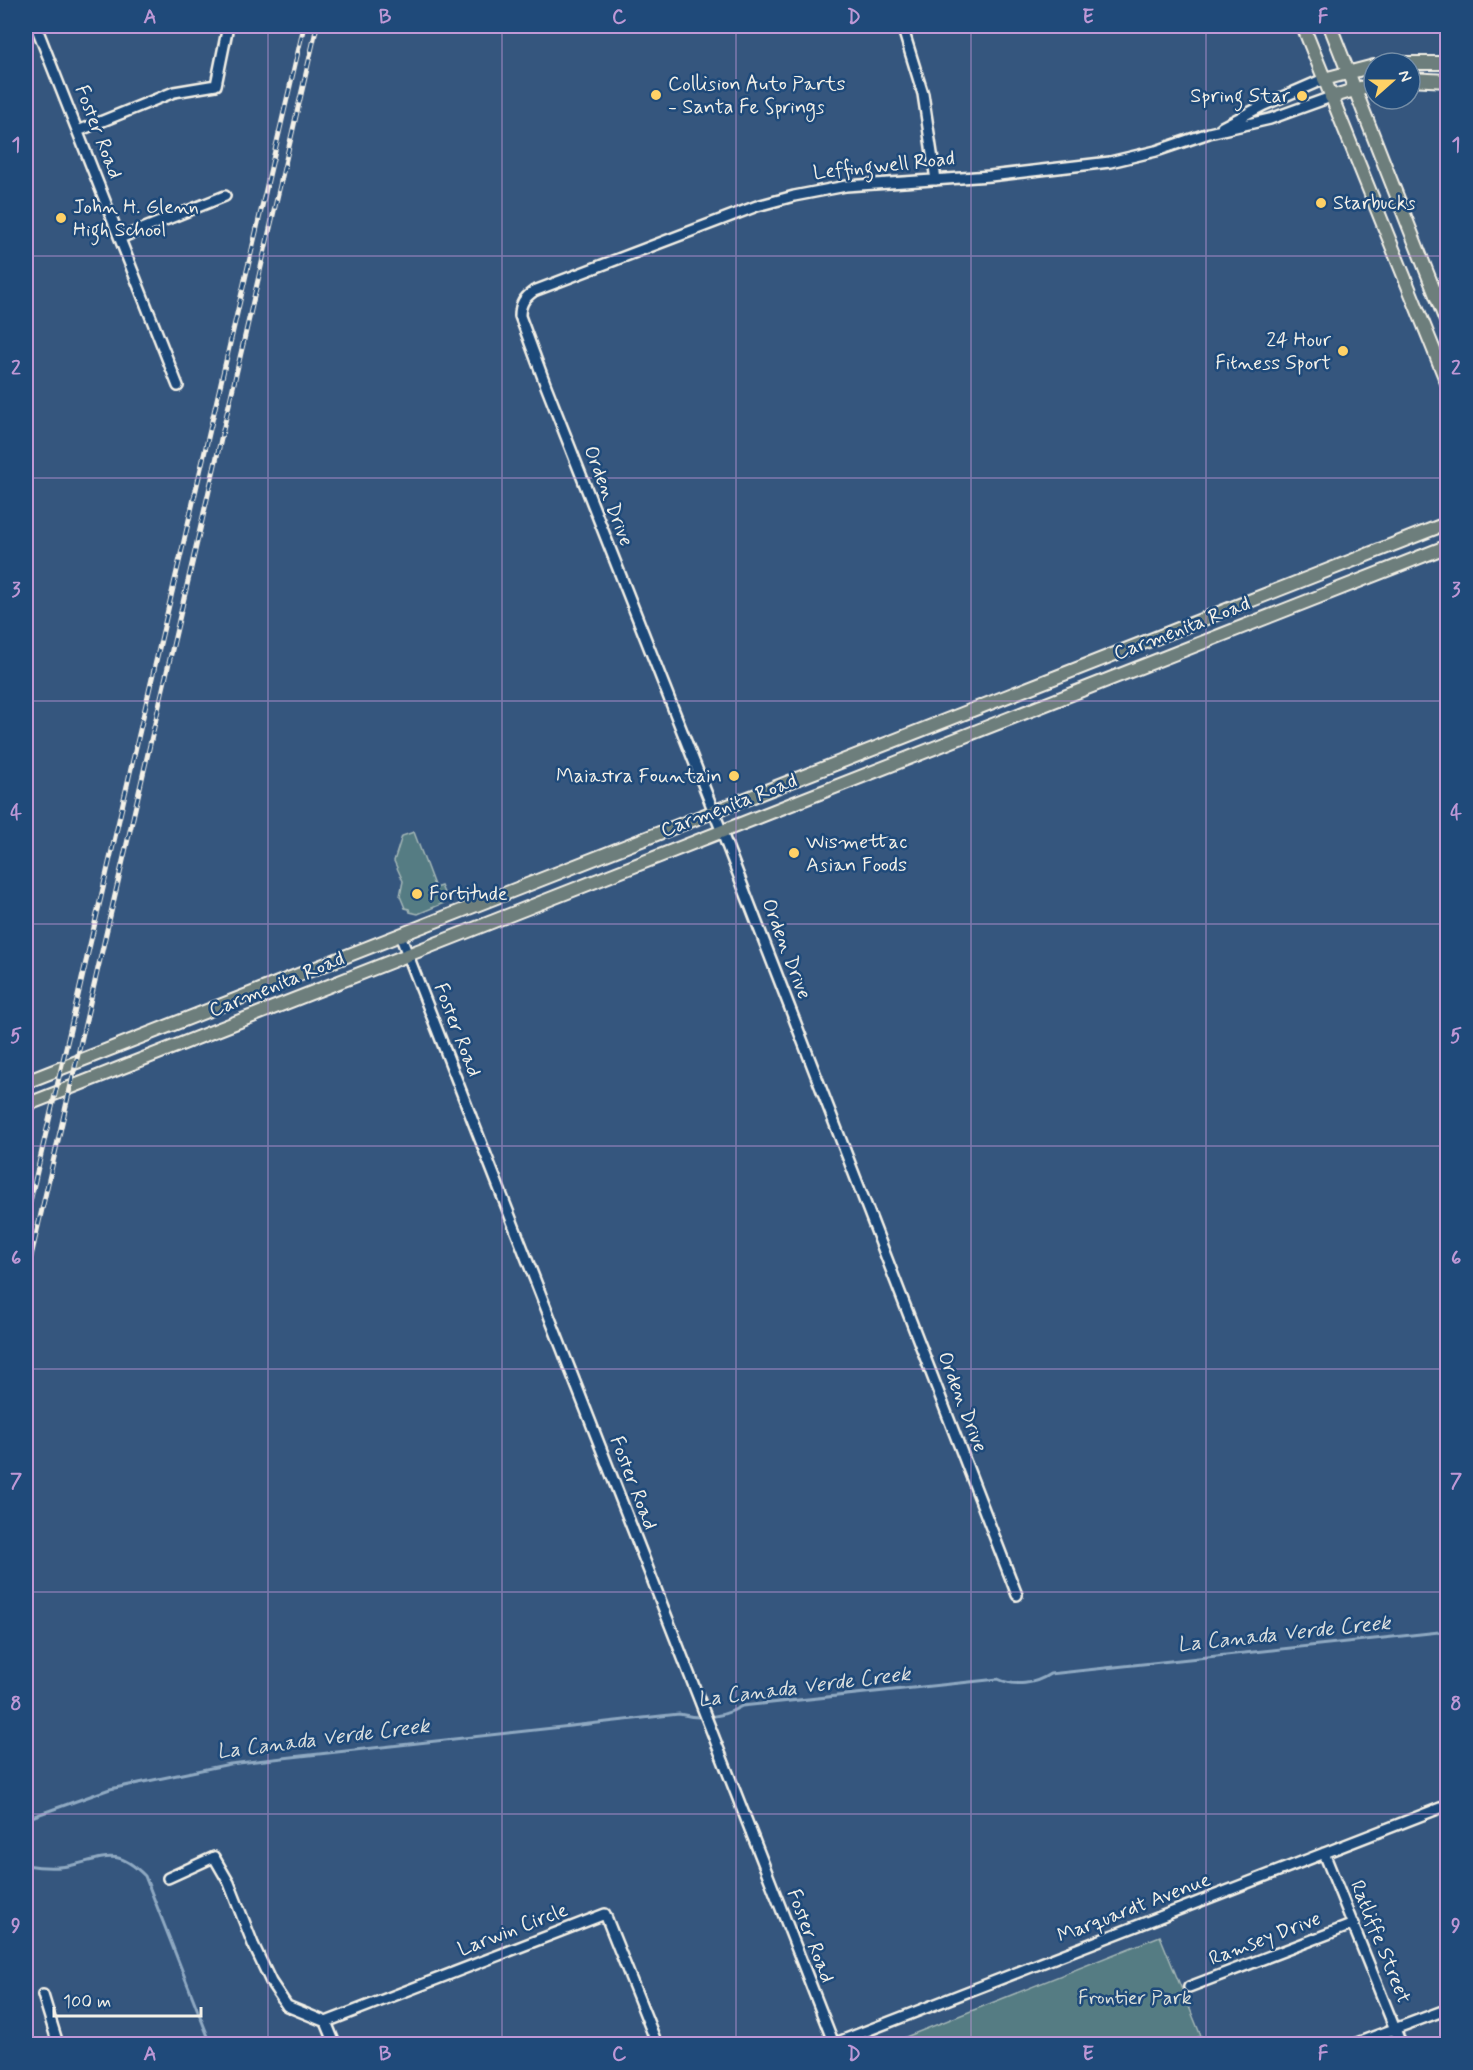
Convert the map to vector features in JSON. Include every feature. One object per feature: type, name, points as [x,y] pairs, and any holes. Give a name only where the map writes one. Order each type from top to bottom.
[{"type":"main road","points":[[1303,26],[1448,385]]},
{"type":"main road","points":[[1330,26],[1448,326]]},
{"type":"main road","points":[[1422,63],[1448,63]]},
{"type":"main road","name":"Leffingwell Road","points":[[1324,79],[1362,69]]},
{"type":"main road","points":[[1422,80],[1448,81]]},
{"type":"main road","name":"Leffingwell Road","points":[[1331,97],[1362,88]]},
{"type":"main road","name":"Carmenita Road","points":[[26,1082],[713,810],[1448,523]]},
{"type":"main road","name":"Carmenita Road","points":[[26,1104],[1448,546]]},
{"type":"main road","points":[[964,712],[971,732]]},
{"type":"street","name":"Foster Road","points":[[36,26],[178,386]]},
{"type":"street","points":[[78,131],[174,93],[216,85],[228,26]]},
{"type":"street","points":[[902,26],[923,94],[936,180]]},
{"type":"street","name":"Leffingwell Road","points":[[1209,133],[1264,105],[1324,79]]},
{"type":"street","name":"Leffingwell Road","points":[[520,316],[522,303],[534,291],[757,206],[794,196],[846,186],[936,180],[1110,162],[1270,118],[1331,97]]},
{"type":"street","points":[[120,238],[225,196]]},
{"type":"street","name":"Orden Drive","points":[[520,316],[1017,1595]]},
{"type":"street","name":"Foster Road","points":[[400,935],[833,2044]]},
{"type":"street","name":"Marquardt Avenue","points":[[833,2044],[1448,1805]]},
{"type":"street","name":"Ratliffe Street","points":[[1324,1853],[1401,2044]]},
{"type":"street","points":[[168,1878],[214,1857],[230,1883],[253,1944],[281,1998],[287,2006],[326,2022],[335,2044]]},
{"type":"street","name":"Larwin Circle","points":[[326,2022],[605,1914],[657,2044]]},
{"type":"street","name":"Ramsey Drive","points":[[1189,1987],[1354,1924]]},
{"type":"street","points":[[43,1995],[58,2044]]},
{"type":"street","points":[[1354,2044],[1448,2009]]},
{"type":"green space","points":[[414,832],[435,888],[441,886],[445,895],[444,903],[418,914],[405,908],[400,896],[403,881],[394,861],[402,836]]},
{"type":"green space","name":"Frontier Park","points":[[1160,1936],[1201,2036],[1180,2044],[888,2044]]},
{"type":"waterway","name":"La Canada Verde Creek","points":[[26,1819],[110,1789],[230,1764],[679,1714],[712,1717],[742,1706],[998,1679],[1011,1683],[1025,1683],[1050,1674],[1439,1632],[1448,1635]]},
{"type":"waterway","points":[[26,1865],[70,1866],[113,1857],[128,1862],[145,1876],[211,2044]]},
{"type":"railway","points":[[26,1219],[304,26]]},
{"type":"railway","points":[[26,1278],[317,26]]},
{"type":"place","name":"Collision Auto Parts - Santa Fe Springs","points":[[656,95]]},
{"type":"place","name":"Spring Star","points":[[1302,96]]},
{"type":"place","name":"Starbucks","points":[[1321,203]]},
{"type":"place","name":"John H. Glenn High School","points":[[61,218]]},
{"type":"place","name":"24 Hour Fitness Sport","points":[[1343,351]]},
{"type":"place","name":"Maiastra Fountain","points":[[734,776]]},
{"type":"place","name":"Wismettac Asian Foods","points":[[794,853]]},
{"type":"place","name":"Fortitude","points":[[417,894]]}]
